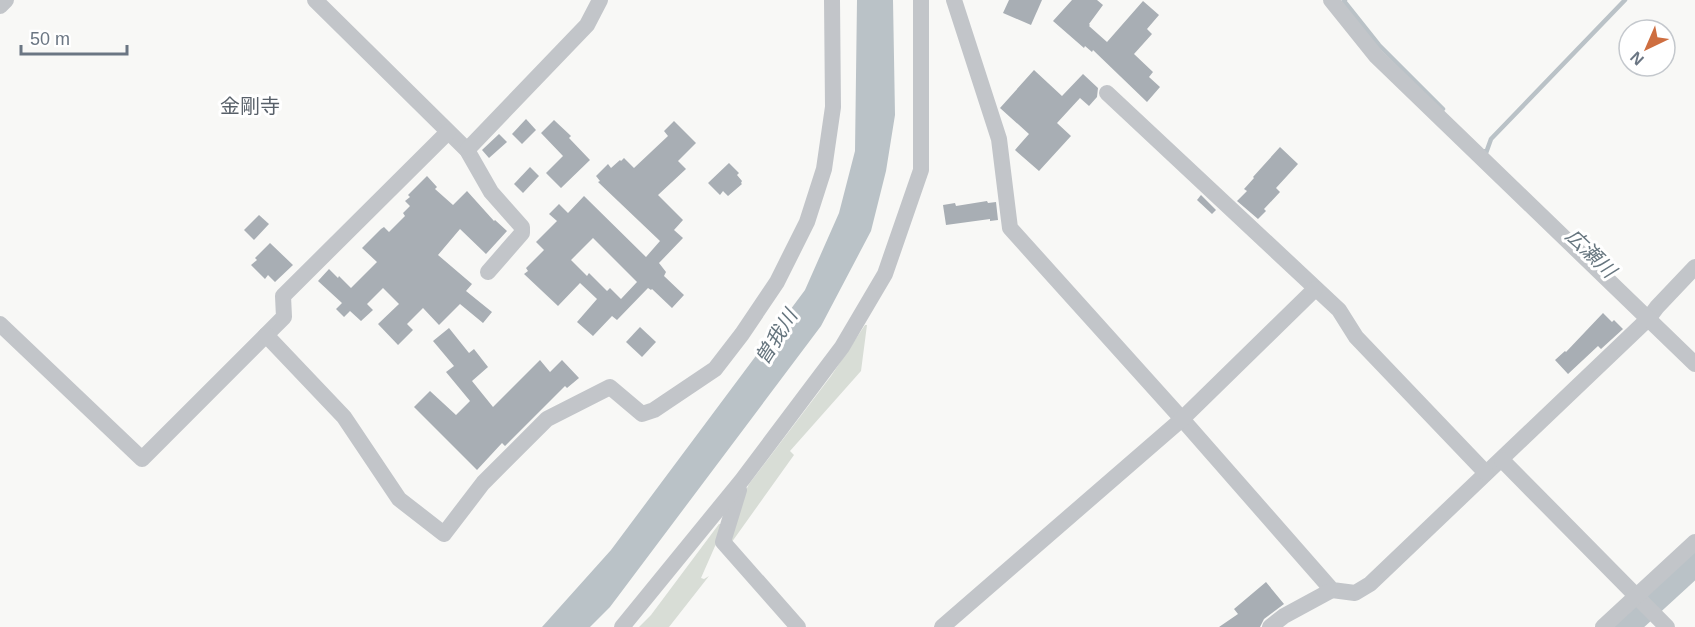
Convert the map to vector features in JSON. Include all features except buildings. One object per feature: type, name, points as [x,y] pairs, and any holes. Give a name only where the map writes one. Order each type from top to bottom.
[{"type":"street","points":[[0,6],[6,0]]},
{"type":"street","points":[[315,0],[466,150],[491,192],[522,227],[522,233],[488,272]]},
{"type":"street","points":[[466,150],[587,25],[600,0]]},
{"type":"street","points":[[266,335],[344,417],[399,499],[444,534],[483,483],[547,419],[610,387],[642,414],[654,410],[715,369],[777,282],[807,222],[824,169],[833,107],[832,0]]},
{"type":"street","points":[[954,0],[999,139],[1010,228],[1182,418],[1332,590]]},
{"type":"street","points":[[1331,0],[1376,56],[1653,313],[1695,364]]},
{"type":"street","points":[[622,627],[742,480],[842,347],[885,274],[921,170],[922,2]]},
{"type":"street","points":[[1107,93],[1339,310],[1356,337],[1486,473]]},
{"type":"street","points":[[0,324],[142,459],[284,317],[283,296],[448,132]]},
{"type":"street","points":[[1270,627],[1284,616],[1332,590],[1355,593],[1370,584],[1653,313],[1695,267]]},
{"type":"street","points":[[942,627],[1182,418],[1315,288]]},
{"type":"street","points":[[1502,460],[1667,627]]},
{"type":"street","points":[[742,480],[723,542],[798,627]]},
{"type":"street","points":[[1603,627],[1695,542]]},
{"type":"shaded area","points":[[867,325],[861,371],[790,451],[794,455],[729,546],[735,512],[749,484],[831,376]]},
{"type":"shaded area","points":[[719,524],[723,524],[723,528],[701,578],[709,576],[669,627],[639,627],[651,615]]},
{"type":"water","name":"曽我川","points":[[857,0],[893,0],[895,115],[886,171],[871,231],[821,326],[610,607],[590,627],[542,627],[611,550],[805,290],[839,213],[855,151]]},
{"type":"waterway","name":"広瀬川","points":[[1345,0],[1379,45],[1443,109]]},
{"type":"waterway","name":"広瀬川","points":[[1485,151],[1486,153],[1491,139],[1625,0]]},
{"type":"waterway","name":"広瀬川","points":[[1625,627],[1695,563]]},
{"type":"district","name":"金剛寺","points":[[250,106]]}]
